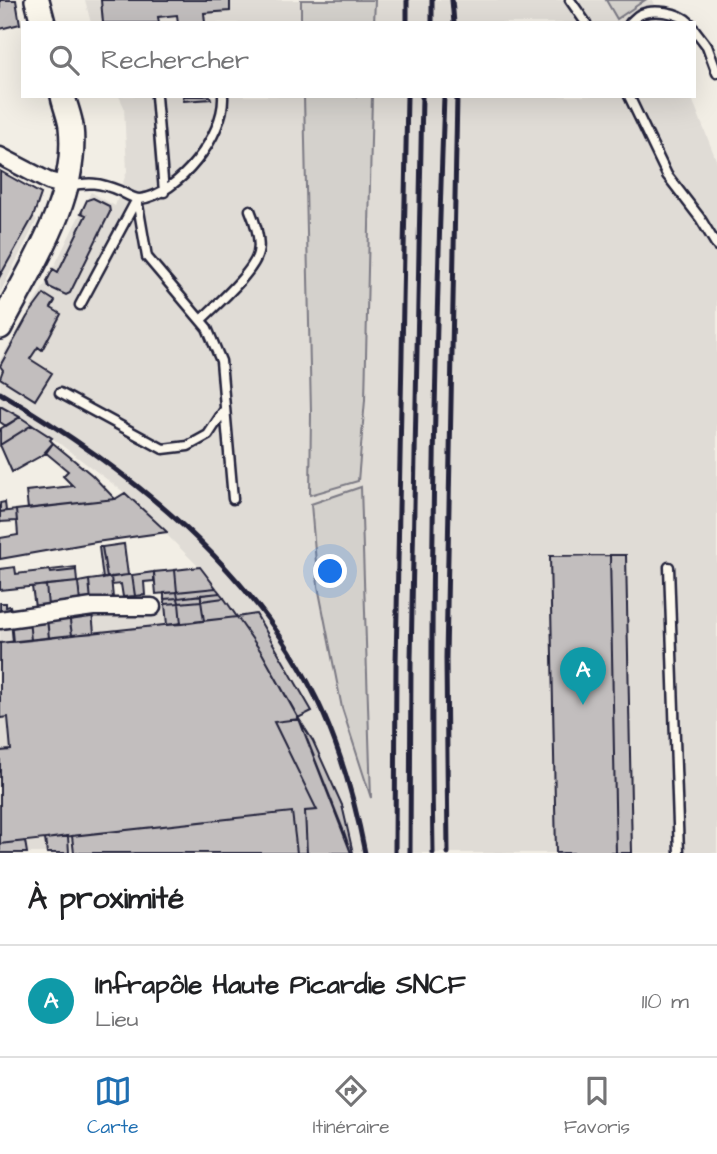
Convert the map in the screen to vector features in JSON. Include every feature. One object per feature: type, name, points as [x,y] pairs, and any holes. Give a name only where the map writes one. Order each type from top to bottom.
[{"type":"main road","points":[[37,0],[42,21]]},
{"type":"main road","points":[[0,327],[57,217],[67,186],[71,159],[71,127],[64,98]]},
{"type":"street","points":[[0,156],[48,181],[67,186]]},
{"type":"street","points":[[0,620],[93,607],[152,607]]},
{"type":"lane","points":[[570,0],[585,21]]},
{"type":"lane","points":[[632,21],[640,14],[667,12],[688,21]]},
{"type":"lane","points":[[696,32],[707,46],[717,73]]},
{"type":"lane","points":[[156,98],[164,192]]},
{"type":"lane","points":[[67,186],[89,182],[137,199],[164,192],[197,161],[215,132],[223,98]]},
{"type":"lane","points":[[630,98],[667,175],[700,218],[717,246]]},
{"type":"lane","points":[[80,306],[137,199]]},
{"type":"lane","points":[[137,199],[147,257],[207,328],[221,360],[233,499]]},
{"type":"lane","points":[[201,320],[236,286],[258,254],[257,225],[250,210]]},
{"type":"lane","points":[[60,393],[163,449],[188,446],[208,435],[225,409]]},
{"type":"lane","points":[[670,566],[680,853]]},
{"type":"shaded area","points":[[85,0],[653,0],[662,21],[90,21]]},
{"type":"shaded area","points":[[301,0],[375,0],[374,21],[301,21]]},
{"type":"shaded area","points":[[606,0],[645,0],[617,19]]},
{"type":"shaded area","points":[[120,98],[692,98],[717,162],[717,853],[0,853],[0,623],[164,604],[164,593],[156,594],[154,572],[199,567],[125,493],[52,438],[0,406],[0,360],[47,281],[91,192],[115,206],[127,171],[124,107]]},
{"type":"shaded area","points":[[304,98],[372,98],[365,400],[358,481],[310,495],[311,413]]},
{"type":"shaded area","points":[[0,171],[41,194],[34,217],[37,220],[0,293]]},
{"type":"shaded area","points":[[361,487],[371,798],[342,708],[318,586],[311,504]]},
{"type":"building","points":[[0,0],[16,0],[20,24],[0,29]]},
{"type":"building","points":[[101,0],[230,0],[230,11],[204,13],[205,21],[178,21],[177,15],[158,17],[159,21],[103,21]]},
{"type":"building","points":[[183,98],[211,99],[184,101]]},
{"type":"building","points":[[0,171],[41,194],[33,217],[0,276]]},
{"type":"building","points":[[93,198],[109,206],[110,212],[70,293],[66,295],[49,287],[47,281],[53,269],[58,272],[86,215],[81,213],[87,200]]},
{"type":"building","points":[[44,294],[55,301],[51,308],[61,314],[42,350],[38,347],[30,359],[52,373],[35,400],[0,378],[3,370],[0,366],[27,317]]},
{"type":"building","points":[[0,406],[20,417],[6,426],[0,422]]},
{"type":"building","points":[[20,417],[32,425],[0,445],[0,429]]},
{"type":"building","points":[[32,425],[52,438],[50,440],[53,443],[46,453],[12,472],[0,445]]},
{"type":"building","points":[[53,443],[92,475],[115,499],[28,509],[26,491],[73,486],[63,476],[68,471],[45,452]]},
{"type":"building","points":[[125,493],[167,532],[0,559],[0,538],[18,535],[16,510],[115,499]]},
{"type":"building","points":[[5,502],[6,511],[0,512],[0,503]]},
{"type":"building","points":[[16,510],[17,521],[0,522],[0,512]]},
{"type":"building","points":[[124,544],[128,575],[107,578],[102,547]]},
{"type":"building","points":[[99,547],[102,547],[107,578],[103,579]]},
{"type":"building","points":[[610,555],[616,853],[556,853],[550,556]]},
{"type":"building","points":[[610,555],[626,555],[632,853],[616,853]]},
{"type":"building","points":[[15,567],[16,574],[76,570],[77,582],[0,590],[0,569]]},
{"type":"building","points":[[76,567],[76,570],[51,573],[50,570]]},
{"type":"building","points":[[200,567],[216,588],[177,592],[175,570]]},
{"type":"building","points":[[175,570],[177,592],[156,594],[154,572]]},
{"type":"building","points":[[154,572],[154,581],[144,582],[145,595],[135,596],[132,575]]},
{"type":"building","points":[[132,575],[135,596],[123,597],[121,584],[112,585],[111,577]]},
{"type":"building","points":[[111,577],[113,598],[91,601],[89,580]]},
{"type":"building","points":[[89,580],[91,601],[80,602],[78,582]]},
{"type":"building","points":[[78,582],[80,602],[48,606],[46,585]]},
{"type":"building","points":[[46,585],[48,606],[35,607],[32,587]]},
{"type":"building","points":[[216,588],[220,593],[178,598],[177,592]]},
{"type":"building","points":[[177,592],[178,598],[164,599],[164,593]]},
{"type":"building","points":[[220,593],[224,598],[201,601],[201,595]]},
{"type":"building","points":[[201,595],[201,601],[179,603],[178,598]]},
{"type":"building","points":[[178,598],[179,603],[165,604],[164,599]]},
{"type":"building","points":[[224,598],[237,617],[204,621],[201,601]]},
{"type":"building","points":[[201,601],[204,621],[181,624],[179,603]]},
{"type":"building","points":[[0,603],[6,603],[6,607],[10,606],[11,610],[0,611]]},
{"type":"building","points":[[179,603],[181,624],[167,625],[165,604]]},
{"type":"building","points":[[92,612],[94,633],[72,635],[69,614]]},
{"type":"building","points":[[69,614],[72,635],[49,638],[47,617]]},
{"type":"building","points":[[256,614],[312,711],[298,718],[262,653],[237,617]]},
{"type":"building","points":[[237,617],[262,653],[299,719],[274,722],[317,810],[305,811],[307,853],[297,853],[292,812],[0,844],[0,751],[11,750],[8,717],[0,718],[0,643]]},
{"type":"building","points":[[29,619],[31,640],[13,642],[11,621]]},
{"type":"building","points":[[29,619],[47,620],[49,638],[31,640]]},
{"type":"building","points":[[299,719],[351,853],[307,853],[305,811],[317,810],[274,722]]},
{"type":"building","points":[[299,719],[313,741],[342,805],[353,853],[351,853]]},
{"type":"building","points":[[292,812],[297,853],[74,853],[72,836]]},
{"type":"building","points":[[68,836],[69,853],[47,853],[45,839]]},
{"type":"building","points":[[25,841],[27,853],[0,853],[0,844]]},
{"type":"railway","points":[[407,0],[407,21]]},
{"type":"railway","points":[[432,0],[432,21]]},
{"type":"railway","points":[[452,0],[454,21]]},
{"type":"railway","points":[[395,853],[407,98]]},
{"type":"railway","points":[[410,853],[422,98]]},
{"type":"railway","points":[[433,853],[434,474],[444,98]]},
{"type":"railway","points":[[448,853],[446,658],[457,98]]},
{"type":"railway","points":[[0,393],[49,423],[143,491],[229,571],[266,616],[298,664],[324,715],[348,783],[365,853]]},
{"type":"place","name":"Infrapôle Haute Picardie SNCF","points":[[583,705]]}]
